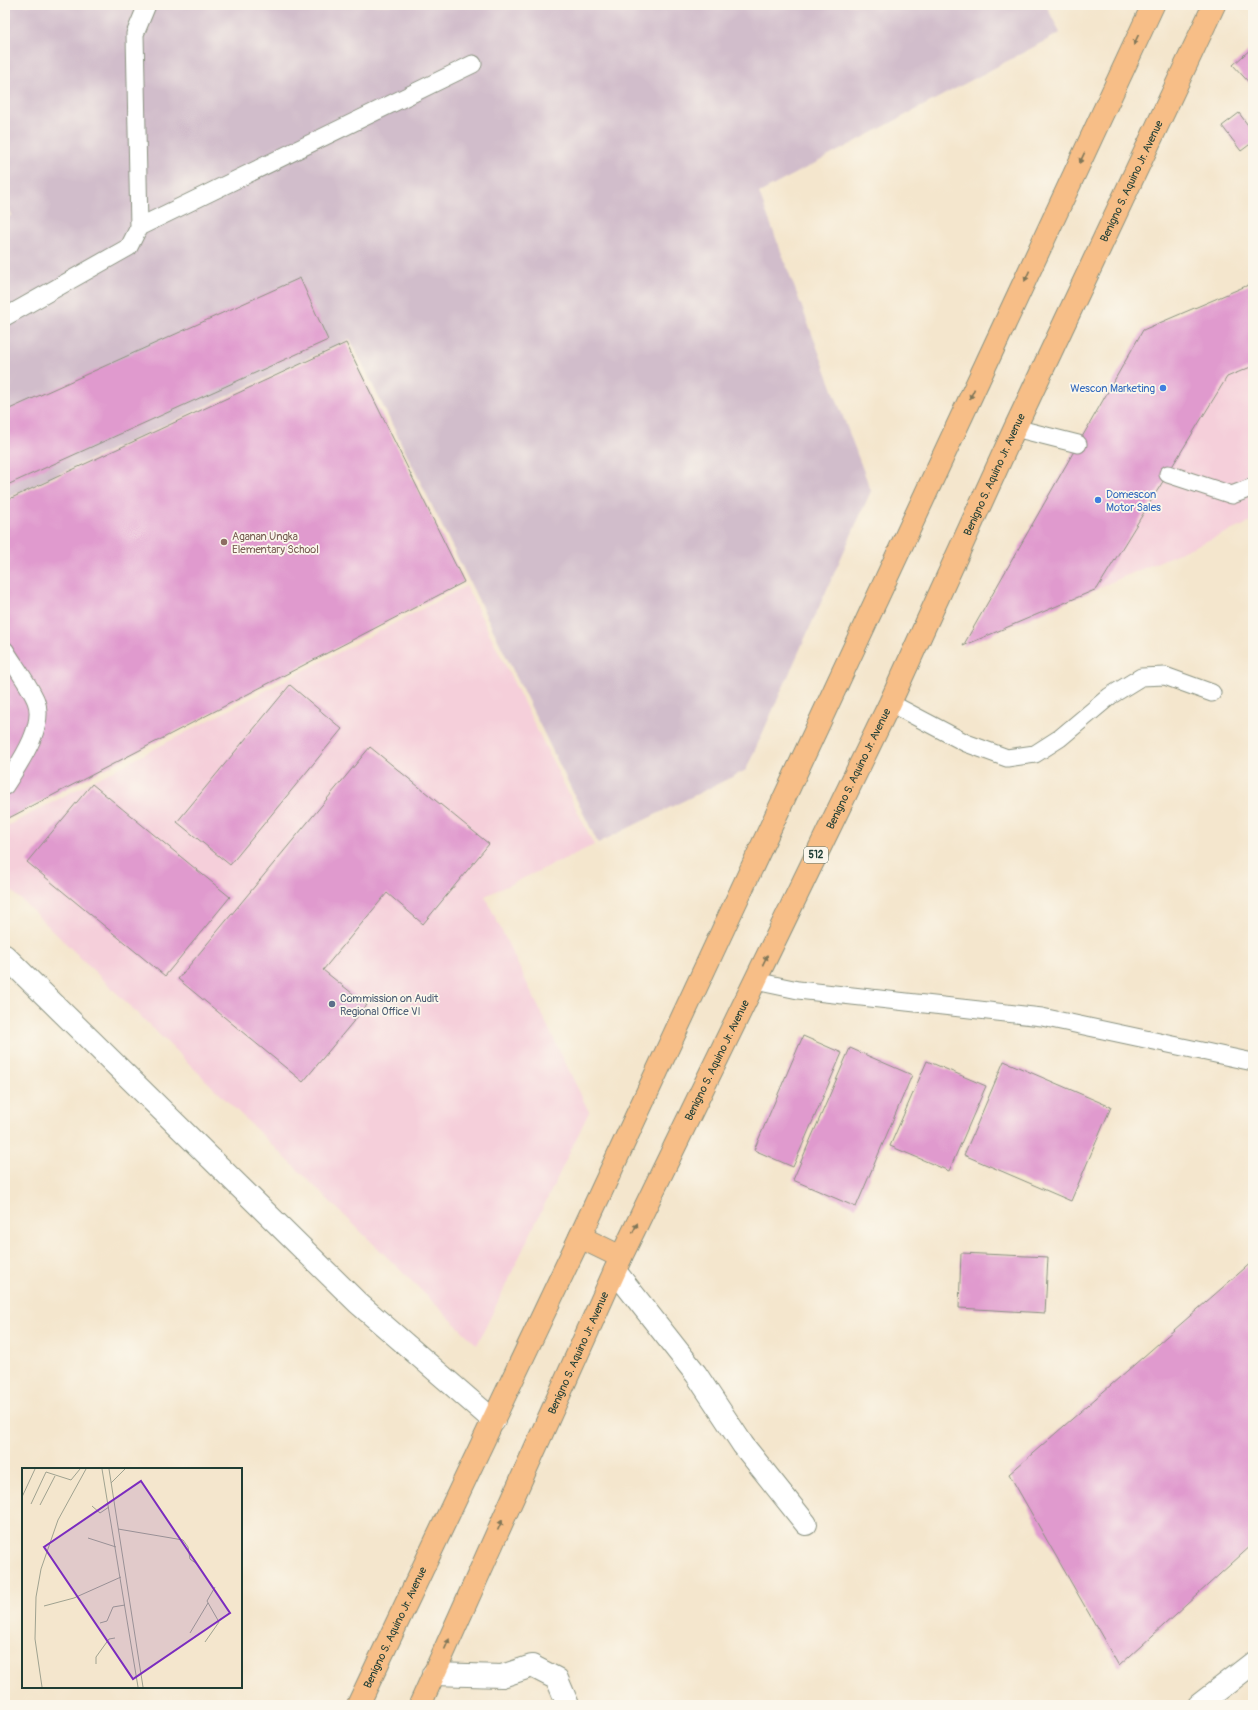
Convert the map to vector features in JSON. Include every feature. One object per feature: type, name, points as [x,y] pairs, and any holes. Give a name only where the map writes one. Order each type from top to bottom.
[{"type":"main road","name":"Benigno S. Aquino Jr. Avenue","points":[[358,1705],[494,1421],[1153,5]]},
{"type":"main road","name":"Benigno S. Aquino Jr. Avenue","points":[[420,1705],[618,1264],[890,703],[1015,428],[1214,5]]},
{"type":"main road","points":[[580,1237],[618,1264]]},
{"type":"street","points":[[5,956],[358,1303],[494,1421]]},
{"type":"street","points":[[618,1264],[696,1374],[743,1445],[806,1524]]},
{"type":"street","points":[[1199,1705],[1253,1663]]},
{"type":"street","points":[[433,1674],[502,1676],[532,1666],[557,1678],[568,1705]]},
{"type":"lane","points":[[5,317],[130,247],[139,227],[135,34],[147,5]]},
{"type":"lane","points":[[139,227],[472,64]]},
{"type":"lane","points":[[1015,428],[1078,444]]},
{"type":"lane","points":[[1168,474],[1232,495],[1253,487]]},
{"type":"lane","points":[[5,650],[36,702],[38,723],[24,755],[5,786]]},
{"type":"lane","points":[[890,703],[966,743],[1007,758],[1035,754],[1060,738],[1110,696],[1141,676],[1165,676],[1212,693]]},
{"type":"lane","points":[[755,981],[798,990],[1042,1017],[1253,1062]]},
{"type":"shaded area","points":[[5,5],[1046,5],[1060,33],[759,193],[871,491],[746,770],[598,843],[350,339],[5,499],[5,219],[12,215],[5,200]]},
{"type":"shaded area","points":[[1253,283],[1253,521],[963,646],[1143,330]]},
{"type":"shaded area","name":"Commission on Audit Regional Office VI","points":[[466,586],[594,845],[485,896],[589,1112],[477,1345],[5,884],[5,827]]},
{"type":"building","points":[[1253,47],[1253,87],[1233,65]]},
{"type":"building","points":[[1239,113],[1253,132],[1253,142],[1241,151],[1222,126]]},
{"type":"building","points":[[300,278],[328,340],[5,486],[5,411]]},
{"type":"building","points":[[1253,283],[1253,366],[1227,377],[1097,589],[963,646],[1143,330]]},
{"type":"building","name":"Aganan Ungka Elementary School","points":[[346,343],[464,582],[5,820],[5,501]]},
{"type":"building","points":[[290,685],[342,729],[230,865],[177,822]]},
{"type":"building","points":[[370,747],[489,844],[423,924],[387,893],[323,970],[367,1005],[303,1082],[178,979]]},
{"type":"building","points":[[92,784],[230,897],[165,976],[27,862]]},
{"type":"building","points":[[803,1036],[842,1053],[793,1167],[754,1150]]},
{"type":"building","points":[[850,1048],[912,1075],[856,1207],[793,1180]]},
{"type":"building","points":[[927,1061],[986,1086],[949,1171],[890,1146]]},
{"type":"building","points":[[1004,1061],[1111,1107],[1071,1201],[964,1155]]},
{"type":"building","points":[[961,1253],[1048,1257],[1045,1313],[959,1308]]},
{"type":"building","points":[[1253,1261],[1253,1544],[1119,1666],[1009,1474]]},
{"type":"place","name":"Wescon Marketing","points":[[1163,388]]},
{"type":"place","name":"Domescon Motor Sales","points":[[1098,500]]},
{"type":"place","name":"Aganan Ungka Elementary School","points":[[224,542]]},
{"type":"place","name":"Commission on Audit Regional Office VI","points":[[332,1004]]}]
